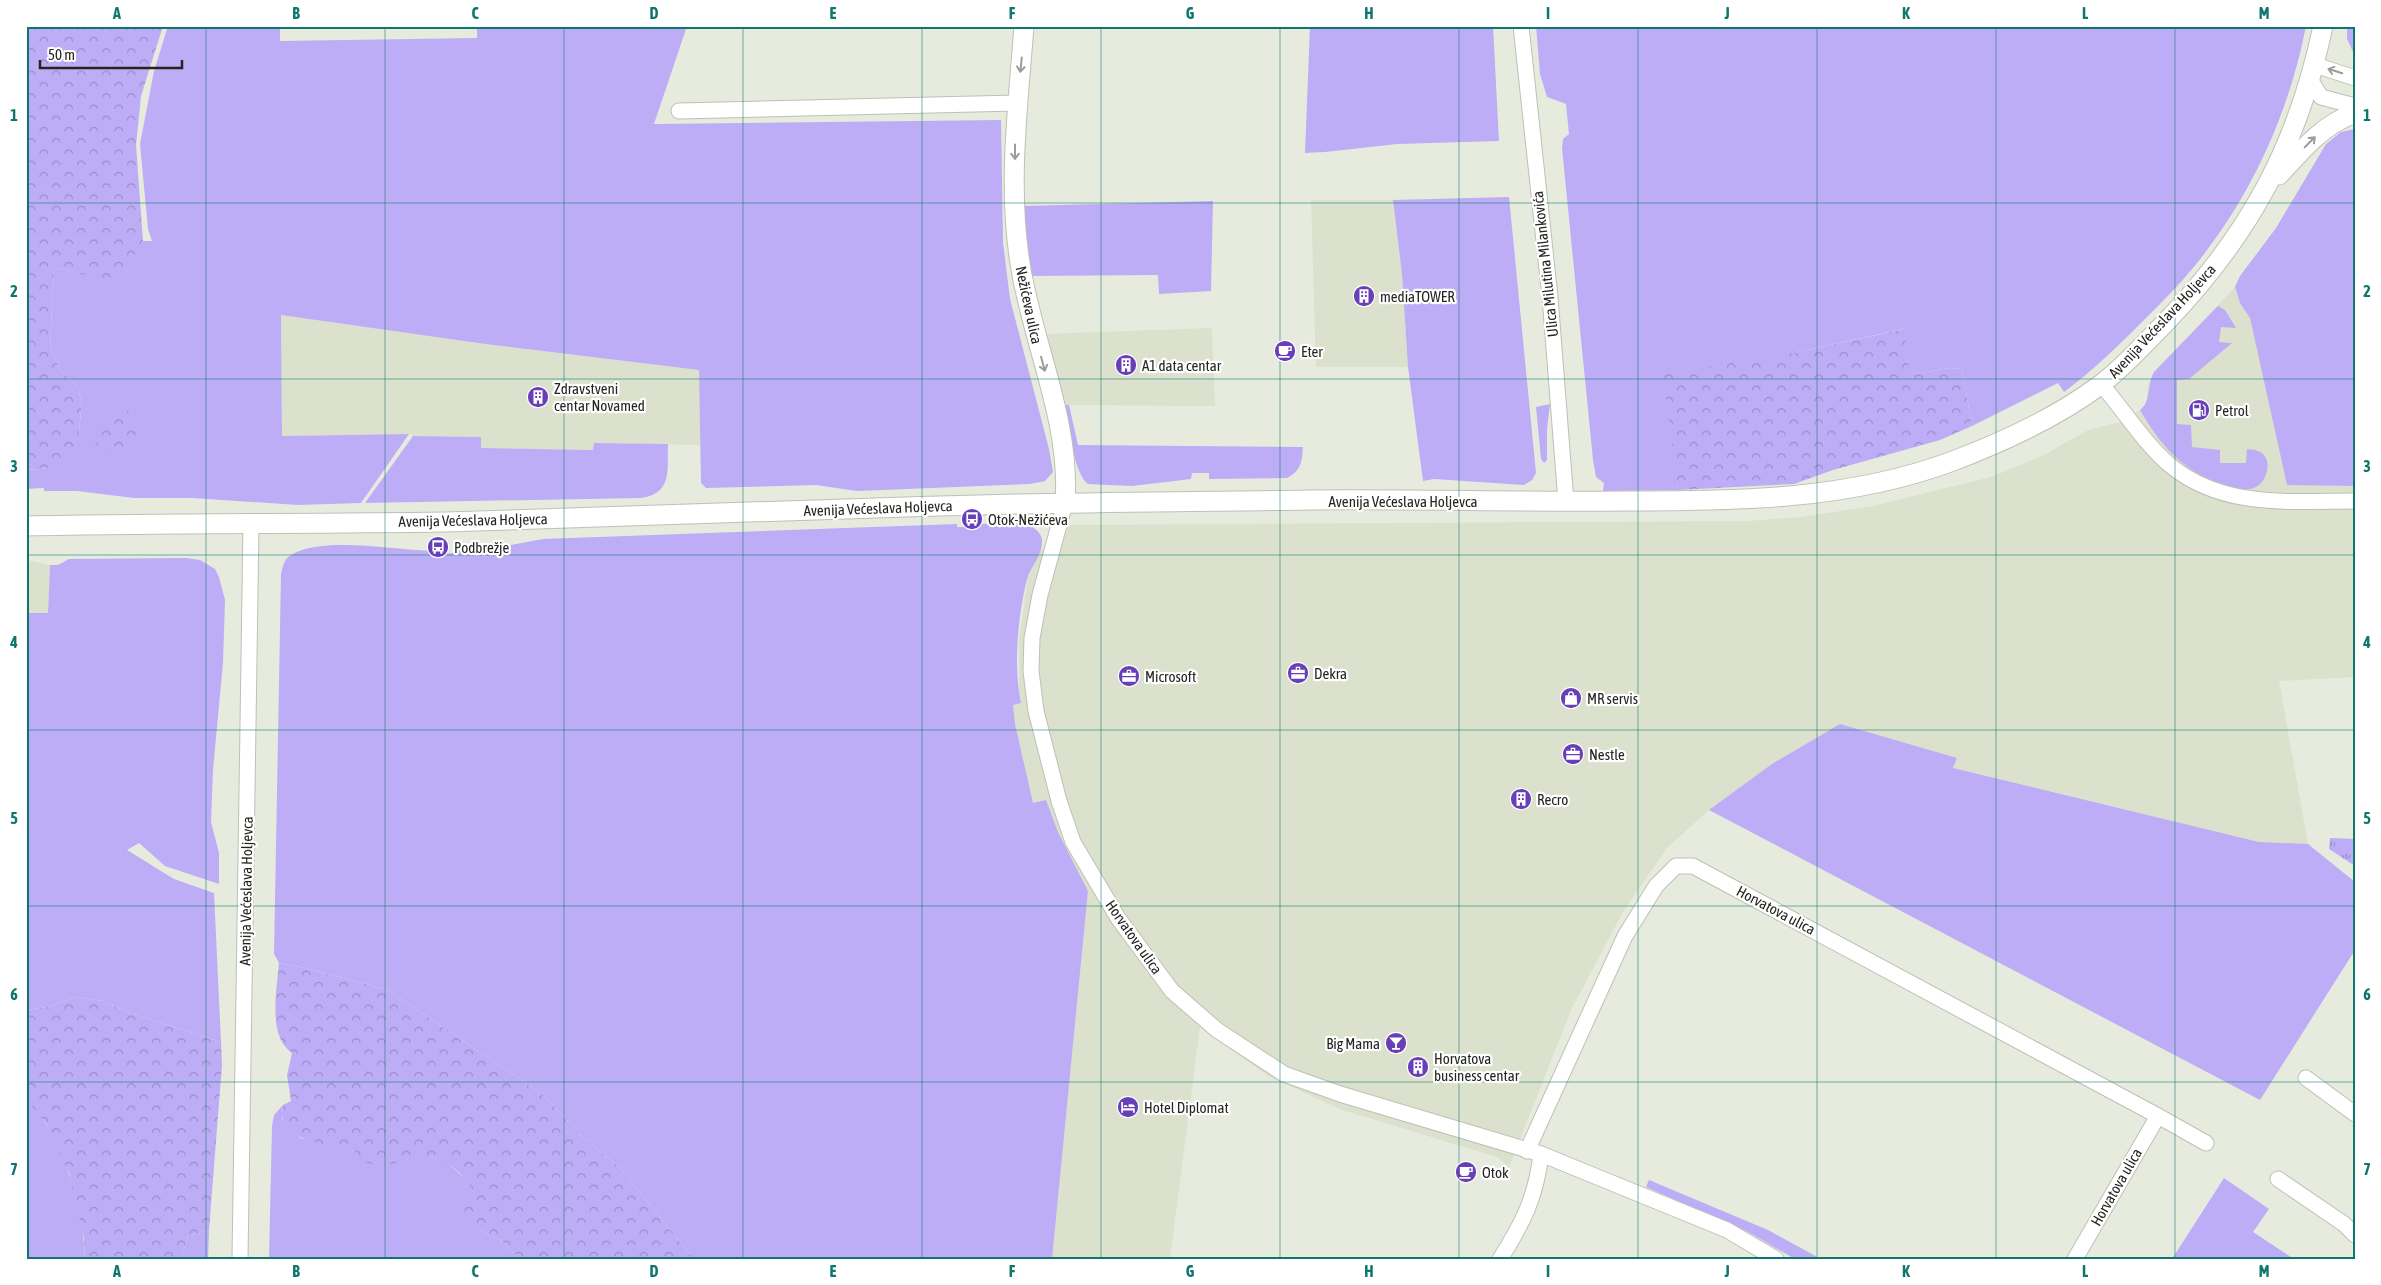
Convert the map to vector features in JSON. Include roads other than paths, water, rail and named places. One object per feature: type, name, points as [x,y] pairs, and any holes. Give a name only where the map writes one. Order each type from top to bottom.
[{"type":"street","name":"Nežićeva ulica","points":[[1024,26],[1017,103],[1015,204],[1020,267],[1028,308],[1062,438],[1066,469],[1065,504]]},
{"type":"street","name":"Ulica Milutina Milankovića","points":[[1521,26],[1550,297],[1566,502]]},
{"type":"street","name":"Avenija Većeslava Holjevca","points":[[26,526],[442,522],[1065,504],[1318,500],[1722,501],[1836,492],[1896,479],[1949,463],[2023,431],[2101,384],[2137,351],[2209,274],[2237,237],[2265,191],[2292,135],[2313,72],[2324,26]]},
{"type":"street","points":[[2355,78],[2313,72],[2321,97],[2355,106]]},
{"type":"street","points":[[679,112],[1017,103]]},
{"type":"street","points":[[2265,191],[2311,141],[2338,120],[2355,113]]},
{"type":"street","points":[[2101,384],[2171,466],[2214,491],[2246,500],[2355,501]]},
{"type":"street","name":"Horvatova ulica","points":[[1065,504],[1040,594],[1032,638],[1031,671],[1036,711],[1059,801],[1073,842],[1118,918],[1172,991],[1217,1030],[1284,1074],[1340,1094],[1534,1152],[1727,1230],[1776,1259]]},
{"type":"street","name":"Avenija Većeslava Holjevca","points":[[240,1259],[251,524]]},
{"type":"street","name":"Horvatova ulica","points":[[1500,1259],[1523,1223],[1538,1179],[1534,1152],[1624,936],[1656,886],[1676,866],[1693,866],[2206,1143]]},
{"type":"street","points":[[2306,1078],[2355,1114]]},
{"type":"street","name":"Horvatova ulica","points":[[2074,1259],[2158,1116]]},
{"type":"street","points":[[2278,1180],[2344,1224],[2355,1235]]},
{"type":"place","name":"mediaTOWER","points":[[1364,296]]},
{"type":"place","name":"Eter","points":[[1285,351]]},
{"type":"place","name":"A1 data centar","points":[[1126,365]]},
{"type":"place","name":"Zdravstveni centar Novamed","points":[[538,397]]},
{"type":"place","name":"Petrol","points":[[2199,410]]},
{"type":"place","name":"Otok-Nežićeva","points":[[972,519]]},
{"type":"place","name":"Podbrežje","points":[[438,547]]},
{"type":"place","name":"Dekra","points":[[1298,673]]},
{"type":"place","name":"Microsoft","points":[[1129,676]]},
{"type":"place","name":"MR servis","points":[[1571,698]]},
{"type":"place","name":"Nestle","points":[[1573,754]]},
{"type":"place","name":"Recro","points":[[1521,799]]},
{"type":"place","name":"Big Mama","points":[[1396,1043]]},
{"type":"place","name":"Horvatova business centar","points":[[1418,1067]]},
{"type":"place","name":"Hotel Diplomat","points":[[1128,1107]]},
{"type":"place","name":"Otok","points":[[1466,1172]]}]
